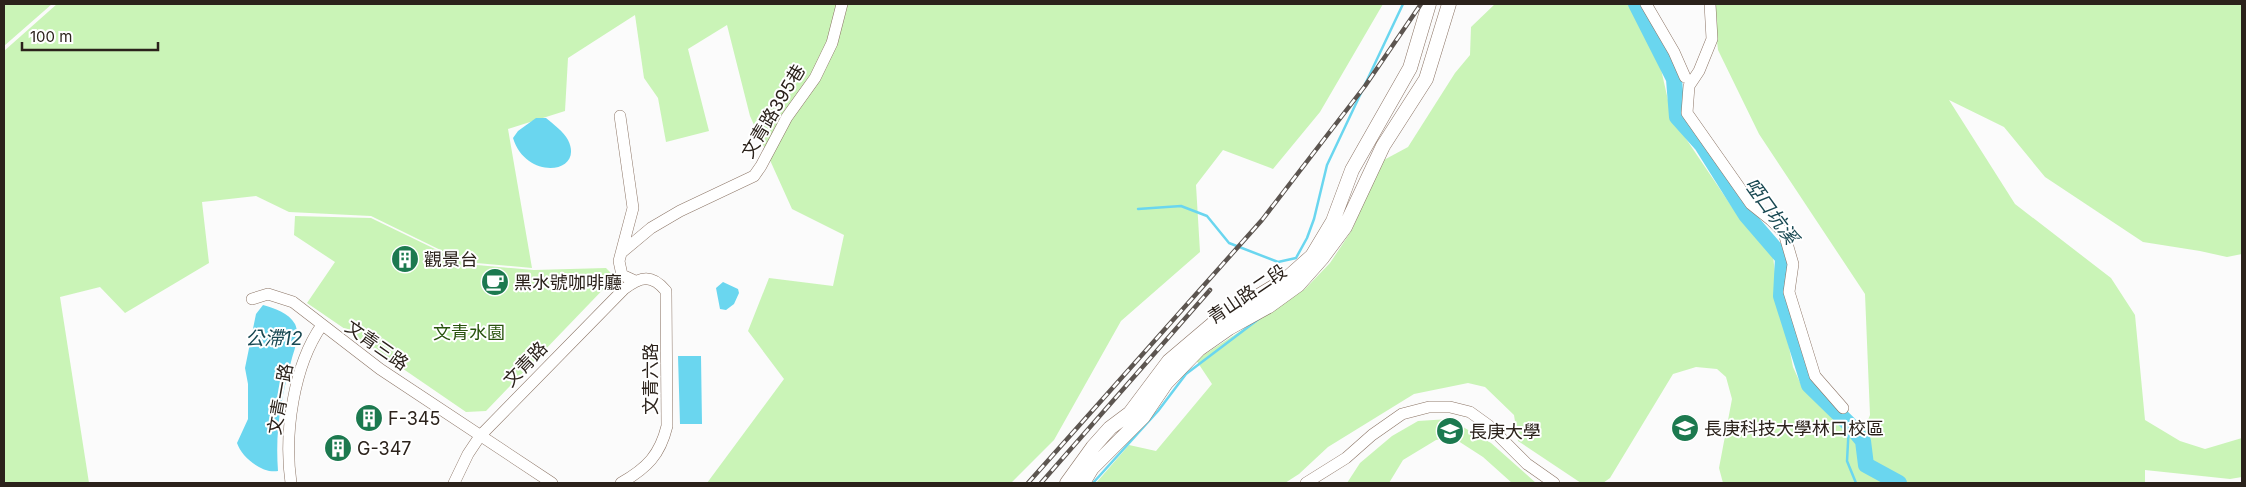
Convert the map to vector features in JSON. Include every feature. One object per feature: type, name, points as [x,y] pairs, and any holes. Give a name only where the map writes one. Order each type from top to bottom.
[{"type":"street","name":"文青路395巷","points":[[621,253],[651,228],[680,211],[754,176],[787,116],[815,78],[832,43],[842,4]]},
{"type":"street","name":"青山路二段","points":[[1067,483],[1110,428],[1130,413],[1175,356],[1215,322],[1285,280],[1312,256],[1333,221],[1352,170],[1410,68],[1429,4]]},
{"type":"street","name":"青山路二段","points":[[1083,483],[1092,468],[1143,417],[1166,383],[1199,349],[1230,328],[1270,306],[1298,284],[1322,258],[1345,227],[1383,146],[1426,79],[1449,4]]},
{"type":"street","points":[[1646,4],[1674,52],[1685,77]]},
{"type":"street","points":[[1710,4],[1712,39],[1699,71],[1689,86],[1687,113],[1751,204],[1771,220],[1784,234],[1793,264],[1789,292],[1816,376],[1843,408]]},
{"type":"street","points":[[620,116],[633,208],[619,261],[622,275],[635,281]]},
{"type":"street","name":"文青六路","points":[[621,483],[646,467],[656,455],[663,442],[667,426],[666,291],[658,282],[648,278],[635,281]]},
{"type":"street","name":"文青路","points":[[454,483],[468,454],[480,436],[624,289],[635,281]]},
{"type":"street","name":"文青三路","points":[[252,299],[268,294],[293,302],[380,369],[480,436]]},
{"type":"street","name":"文青一路","points":[[291,483],[288,465],[292,408],[306,352],[322,326]]},
{"type":"street","points":[[1306,483],[1346,458],[1372,435],[1402,414],[1429,407],[1450,407],[1470,412],[1488,425],[1527,464],[1554,483]]},
{"type":"street","points":[[480,436],[552,483]]},
{"type":"green space","points":[[4,4],[52,4],[4,46]]},
{"type":"green space","points":[[57,4],[1383,4],[1320,112],[1273,169],[1223,150],[1196,185],[1200,252],[1121,321],[1054,440],[1011,483],[707,483],[784,379],[748,331],[769,278],[833,286],[844,235],[792,209],[750,116],[727,25],[688,49],[709,131],[666,142],[658,98],[644,78],[635,15],[568,58],[565,111],[508,129],[532,268],[465,262],[371,216],[289,212],[256,196],[202,202],[209,263],[125,313],[100,287],[60,297],[89,483],[4,483],[4,51]]},
{"type":"green space","points":[[1495,4],[1629,4],[1661,69],[1672,118],[1732,207],[1773,256],[1776,282],[1793,367],[1803,389],[1858,444],[1870,415],[1865,294],[1759,134],[1718,50],[1713,4],[2242,4],[2242,254],[2227,257],[2143,242],[2045,177],[2004,127],[1949,100],[2015,204],[2111,278],[2135,315],[2145,420],[2180,441],[2205,449],[2242,438],[2242,477],[2230,479],[2145,470],[2145,483],[1723,483],[1719,468],[1732,399],[1726,377],[1717,369],[1696,367],[1673,374],[1610,478],[1603,483],[1581,483],[1518,441],[1514,415],[1485,387],[1468,383],[1414,394],[1328,447],[1299,474],[1285,483],[1096,483],[1129,445],[1156,451],[1212,384],[1196,360],[1305,289],[1330,263],[1352,230],[1382,161],[1408,147],[1455,73],[1470,55],[1471,27]]},
{"type":"green space","name":"文青水園","points":[[295,216],[371,218],[466,264],[534,270],[606,268],[615,277],[486,411],[466,412],[307,303],[335,262],[294,235]]},
{"type":"green space","points":[[1449,419],[1491,443],[1536,483],[1512,483],[1483,457],[1452,437],[1436,440],[1403,460],[1389,483],[1347,483],[1360,463],[1392,436],[1418,421]]},
{"type":"water","points":[[536,118],[546,118],[568,140],[571,151],[568,160],[561,166],[552,168],[541,166],[529,161],[520,152],[513,138],[518,131]]},
{"type":"water","points":[[723,282],[738,289],[739,293],[734,304],[726,310],[720,309],[716,288]]},
{"type":"water","name":"公滯12","points":[[263,305],[276,309],[289,317],[295,324],[297,333],[296,346],[280,414],[277,442],[278,471],[266,470],[254,464],[243,454],[237,443],[248,419],[248,384],[245,368],[256,314]]},
{"type":"water","points":[[678,356],[701,356],[702,424],[680,424]]},
{"type":"waterway","points":[[1138,209],[1181,206],[1207,216],[1229,243],[1278,262],[1296,258],[1307,238],[1314,219],[1327,165],[1403,4]]},
{"type":"waterway","name":"啞口坑溪","points":[[1636,4],[1674,79],[1677,117],[1702,145],[1746,215],[1783,258],[1781,296],[1809,385],[1849,424],[1863,441],[1866,465],[1899,483]]},
{"type":"waterway","points":[[1093,483],[1158,411],[1186,374],[1260,318]]},
{"type":"waterway","points":[[1849,424],[1847,461],[1856,483]]},
{"type":"railway","points":[[1028,483],[1262,220],[1365,86],[1421,4]]},
{"type":"railway","points":[[1041,483],[1210,290]]},
{"type":"place","name":"觀景台","points":[[405,259]]},
{"type":"place","name":"黑水號咖啡廳","points":[[495,282]]},
{"type":"place","name":"F-345","points":[[369,418]]},
{"type":"place","name":"長庚科技大學林口校區","points":[[1685,428]]},
{"type":"place","name":"長庚大學","points":[[1450,431]]},
{"type":"place","name":"G-347","points":[[338,448]]}]
